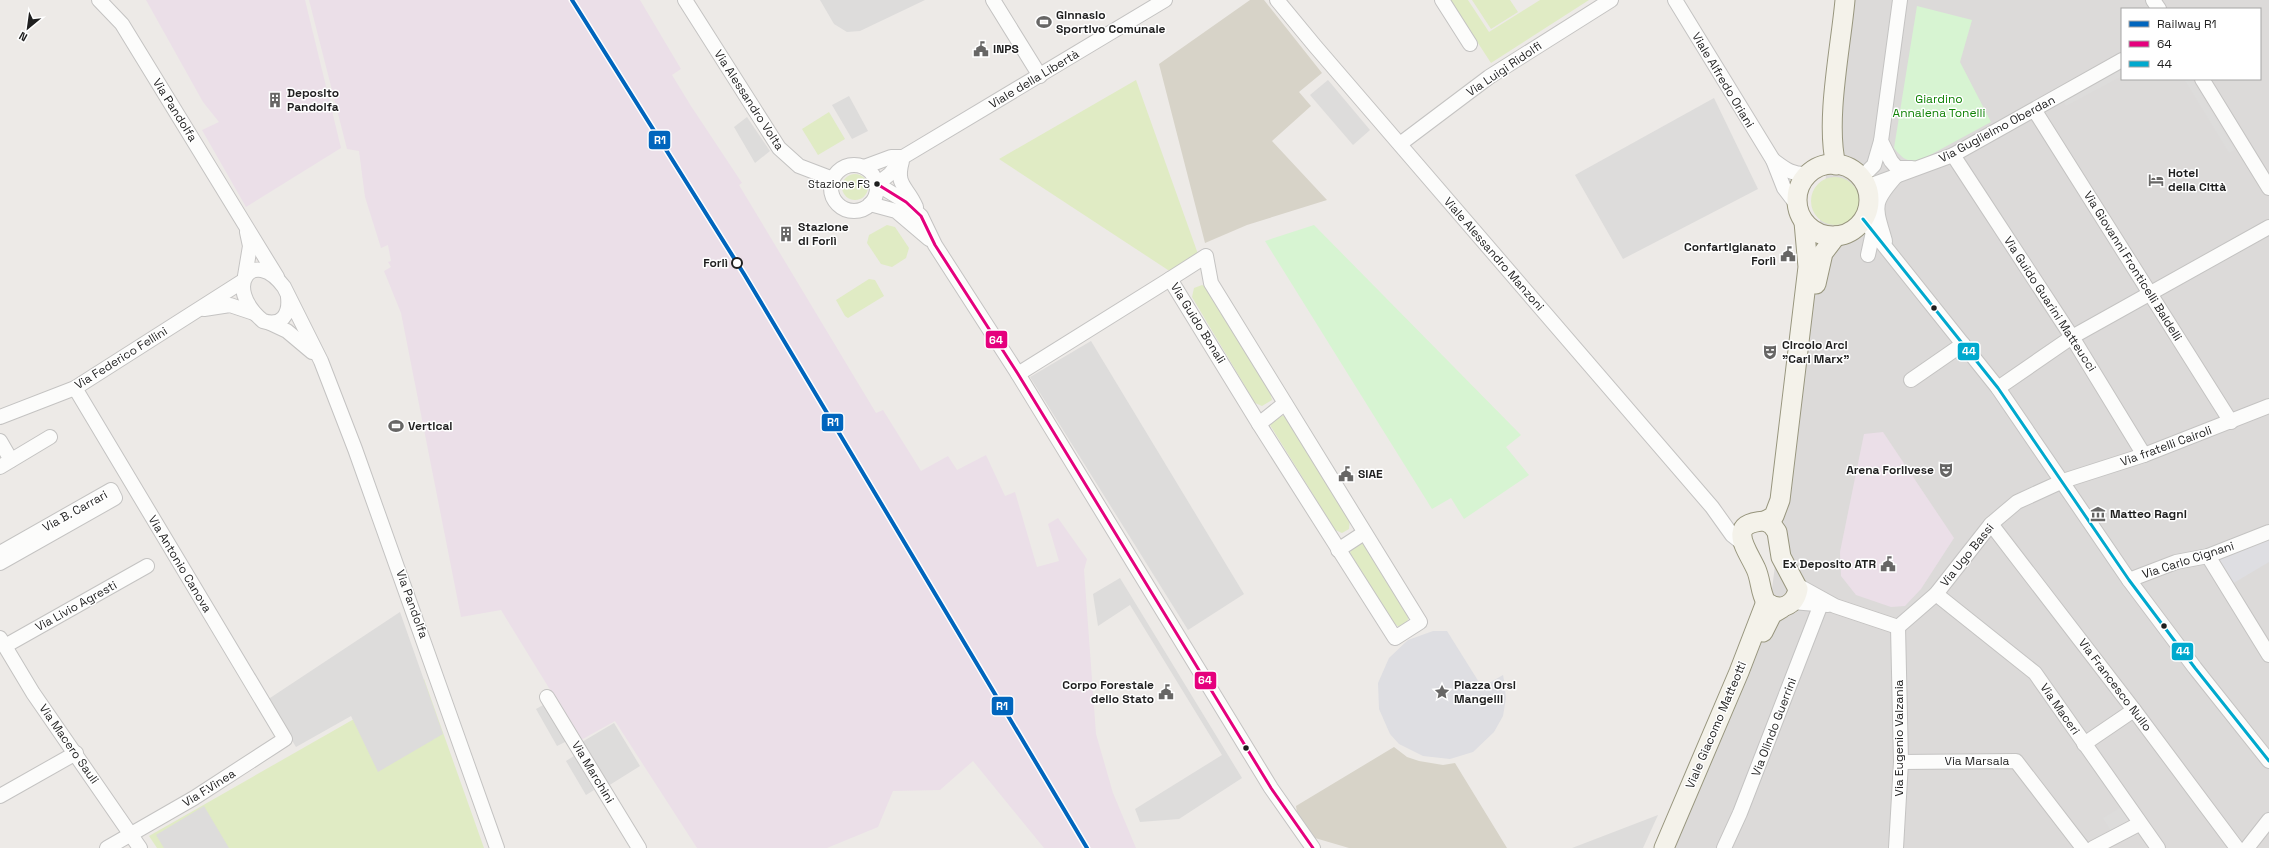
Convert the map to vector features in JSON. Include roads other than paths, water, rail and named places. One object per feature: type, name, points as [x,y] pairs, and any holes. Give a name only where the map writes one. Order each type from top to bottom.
[{"type":"main road","points":[[1784,599],[1781,557],[1771,527],[1780,500],[1808,267],[1804,222],[1797,205],[1799,188],[1822,155],[1833,116],[1846,0]]},
{"type":"main road","points":[[1833,116],[1836,165]]},
{"type":"main road","points":[[1804,222],[1817,233],[1836,236],[1868,225],[1868,204],[1864,183],[1847,168],[1836,165],[1824,166],[1811,172]]},
{"type":"main road","points":[[1771,527],[1789,501],[1818,269],[1823,253],[1836,236]]},
{"type":"main road","points":[[1771,527],[1749,524],[1743,536],[1756,569],[1784,599]]},
{"type":"main road","name":"Viale Giacomo Matteotti","points":[[1664,848],[1739,672],[1784,599]]},
{"type":"main road","name":"Viale Giacomo Matteotti","points":[[1674,848],[1767,622],[1784,599]]},
{"type":"street","name":"Via Pandolfa","points":[[99,0],[122,24],[246,223],[288,297],[321,361],[356,449],[430,654],[497,848]]},
{"type":"street","name":"Via Alessandro Volta","points":[[685,0],[779,148],[799,166],[832,179]]},
{"type":"street","points":[[993,0],[1040,76]]},
{"type":"street","name":"Viale della Libertà","points":[[877,184],[890,174],[903,157],[1165,0]]},
{"type":"street","name":"Viale Alessandro Manzoni","points":[[1277,0],[1712,507],[1743,536]]},
{"type":"street","points":[[1442,0],[1470,44]]},
{"type":"street","name":"Via Luigi Ridolfi","points":[[1400,144],[1489,77],[1611,0]]},
{"type":"street","name":"Viale Alfredo Oriani","points":[[1675,0],[1773,160],[1784,188],[1797,205]]},
{"type":"street","points":[[1864,183],[1874,165],[1881,141],[1900,0]]},
{"type":"street","name":"Via Guglielmo Oberdan","points":[[1864,183],[1897,175],[1953,155],[2121,61]]},
{"type":"street","points":[[2203,80],[2269,188]]},
{"type":"street","name":"Via Giovanni Fronticelli Baldelli","points":[[2035,110],[2231,422]]},
{"type":"street","points":[[1881,141],[1891,161],[1897,168],[1916,168]]},
{"type":"street","name":"Via Guido Guarini Matteucci","points":[[1953,155],[2072,337],[2144,455]]},
{"type":"street","points":[[903,157],[898,175],[899,180],[913,200],[936,245],[1018,374],[1271,788],[1313,848]]},
{"type":"street","name":"Viale della Libertà","points":[[864,167],[885,158],[903,157]]},
{"type":"street","name":"Viale Alfredo Oriani","points":[[1773,160],[1786,171],[1797,174],[1811,172]]},
{"type":"street","points":[[877,184],[875,198],[870,204],[857,211],[842,207],[832,195],[832,179],[842,168],[849,165],[864,167],[871,172],[877,184],[906,202],[921,216]]},
{"type":"street","points":[[1887,249],[1877,218],[1877,203],[1881,194],[1897,175]]},
{"type":"street","points":[[870,204],[896,211],[936,245]]},
{"type":"street","name":"Via Pandolfa","points":[[246,223],[250,246],[243,289],[246,302],[254,313],[263,321],[287,331],[304,344],[321,361]]},
{"type":"street","points":[[1868,225],[1998,388],[2129,580],[2194,668],[2269,761]]},
{"type":"street","points":[[1868,225],[1868,255]]},
{"type":"street","points":[[1998,388],[2072,337],[2269,227]]},
{"type":"street","name":"Via Guido Bonali","points":[[1206,256],[1211,283],[1284,404],[1420,622],[1394,638],[1259,424],[1170,279],[1206,256]]},
{"type":"street","points":[[244,278],[250,271],[259,269],[269,272],[278,279]]},
{"type":"street","name":"Via Federico Fellini","points":[[0,417],[75,388],[196,312],[244,278]]},
{"type":"street","points":[[1018,374],[1170,279]]},
{"type":"street","points":[[270,323],[283,319],[287,314],[288,297]]},
{"type":"street","name":"Via Federico Fellini","points":[[196,312],[218,305],[230,305],[254,313]]},
{"type":"street","points":[[1911,380],[1963,344]]},
{"type":"street","name":"Via Antonio Canova","points":[[75,388],[285,739]]},
{"type":"street","points":[[1259,424],[1284,404]]},
{"type":"street","name":"Via fratelli Cairoli","points":[[2062,481],[2144,455],[2269,406]]},
{"type":"street","points":[[0,441],[6,464],[50,437]]},
{"type":"street","name":"Via Ugo Bassi","points":[[1898,627],[1936,594],[1991,524],[2017,502],[2062,481]]},
{"type":"street","name":"Via B. Carrari","points":[[0,553],[111,490],[115,498],[0,563]]},
{"type":"street","name":"Via Francesco Nullo","points":[[1991,524],[2134,710],[2237,848]]},
{"type":"street","name":"Via Carlo Cignani","points":[[2129,580],[2176,562],[2208,556],[2269,532]]},
{"type":"street","points":[[1338,550],[1364,533]]},
{"type":"street","points":[[2208,556],[2269,655]]},
{"type":"street","name":"Via Livio Agresti","points":[[2,642],[147,566]]},
{"type":"street","name":"Via Maceri","points":[[1936,594],[2035,673],[2158,848]]},
{"type":"street","points":[[1784,599],[1828,605],[1877,622],[1898,627]]},
{"type":"street","name":"Via Olindo Guerrini","points":[[1724,848],[1828,605]]},
{"type":"street","name":"Via Eugenio Valzania","points":[[1896,848],[1901,762],[1898,627]]},
{"type":"street","name":"Via Macero Sauli","points":[[2,642],[33,693],[76,753],[140,848]]},
{"type":"street","name":"Via Marchini","points":[[547,697],[639,848]]},
{"type":"street","points":[[2084,744],[2134,710]]},
{"type":"street","name":"Via F.Vinea","points":[[107,848],[194,798],[285,739]]},
{"type":"street","points":[[0,796],[76,753]]},
{"type":"street","name":"Via Marsala","points":[[1901,762],[2016,760],[2083,848]]},
{"type":"street","points":[[2247,848],[2269,820]]},
{"type":"street","points":[[2093,848],[2140,824]]},
{"type":"rail line","name":"R1","points":[[572,0],[744,274],[1087,848]]},
{"type":"place","name":"Ginnasio Sportivo Comunale","points":[[1044,22]]},
{"type":"place","name":"INPS","points":[[981,49]]},
{"type":"place","name":"Deposito Pandolfa","points":[[275,100]]},
{"type":"place","name":"Hotel della Città","points":[[2156,180]]},
{"type":"place","name":"Stazione FS","points":[[877,184]]},
{"type":"place","name":"Stazione di Forlì","points":[[786,234]]},
{"type":"place","name":"Confartigianato Forlì","points":[[1788,254]]},
{"type":"place","name":"Forlì","points":[[737,263]]},
{"type":"place","name":"Circolo Arci \"Carl Marx\"","points":[[1770,352]]},
{"type":"place","name":"Vertical","points":[[396,426]]},
{"type":"place","name":"Arena Forlivese","points":[[1946,470]]},
{"type":"place","name":"SIAE","points":[[1346,474]]},
{"type":"place","name":"Matteo Ragni","points":[[2098,514]]},
{"type":"place","name":"Ex Deposito ATR","points":[[1888,564]]},
{"type":"place","name":"Corpo Forestale dello Stato","points":[[1166,692]]},
{"type":"place","name":"Piazza Orsi Mangelli","points":[[1442,692]]},
{"type":"park label","name":"Giardino Annalena Tonelli","points":[[1939,106]]}]
